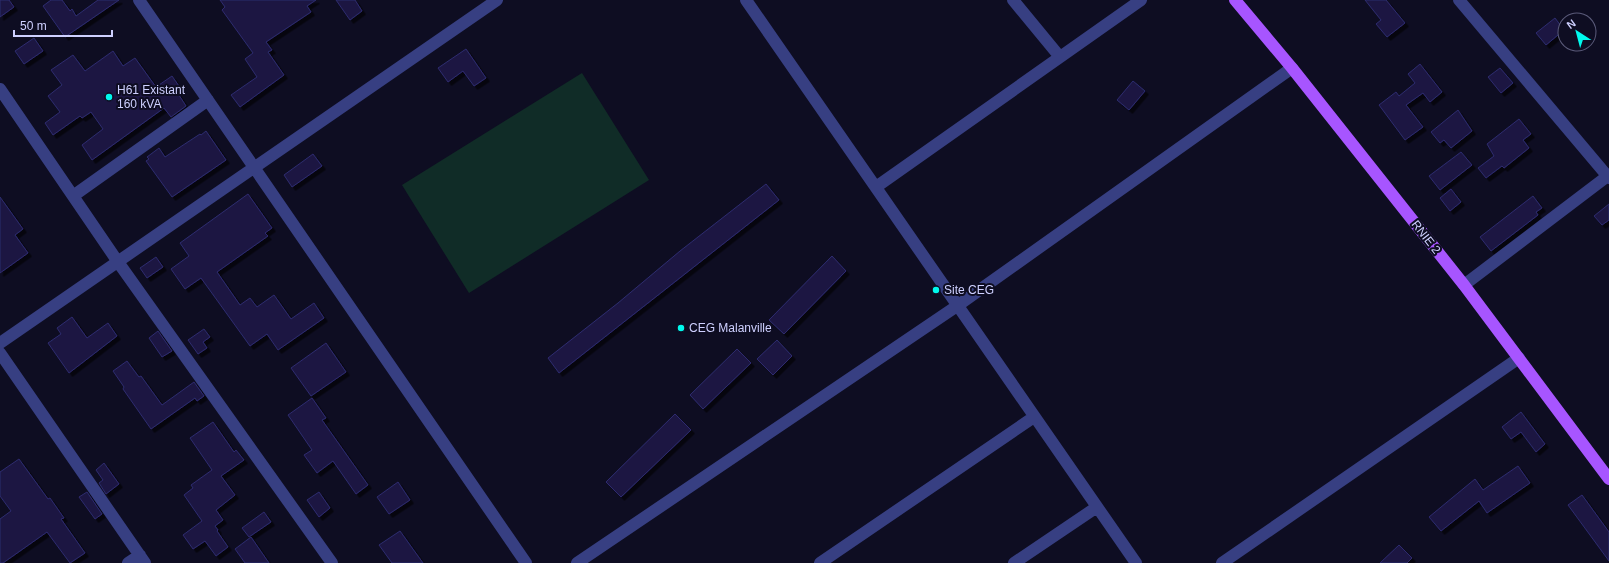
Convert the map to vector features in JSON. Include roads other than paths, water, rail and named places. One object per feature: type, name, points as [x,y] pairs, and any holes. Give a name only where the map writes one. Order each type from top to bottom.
[{"type":"main road","name":"RNIE 2","points":[[1235,0],[1292,68],[1464,285],[1609,480]]},
{"type":"street","points":[[139,0],[253,168],[526,563]]},
{"type":"street","points":[[0,343],[497,0]]},
{"type":"street","points":[[746,0],[876,187],[956,306],[1136,563]]},
{"type":"street","points":[[1013,0],[1060,57]]},
{"type":"street","points":[[876,187],[1141,0]]},
{"type":"street","points":[[1459,0],[1608,176],[1464,285]]},
{"type":"street","points":[[577,563],[956,306],[1292,68]]},
{"type":"street","points":[[0,89],[118,262],[332,563]]},
{"type":"street","points":[[73,196],[208,100]]},
{"type":"street","points":[[0,353],[142,559],[128,563]]},
{"type":"street","points":[[1229,561],[1519,358]]},
{"type":"street","points":[[820,563],[1034,416]]},
{"type":"street","points":[[1014,563],[1097,507]]},
{"type":"place","name":"H61 Existant 160 kVA","points":[[109,97]]},
{"type":"place","name":"Site CEG","points":[[936,290]]},
{"type":"place","name":"CEG Malanville","points":[[681,328]]}]
